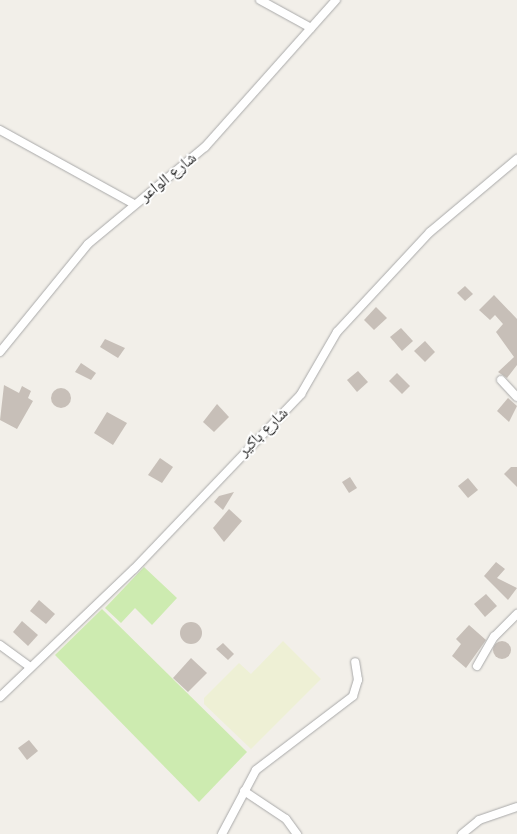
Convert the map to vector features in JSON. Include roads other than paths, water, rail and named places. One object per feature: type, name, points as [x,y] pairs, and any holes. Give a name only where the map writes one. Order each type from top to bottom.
[{"type":"street","points":[[260,0],[311,28]]},
{"type":"street","name":"شارع الواعر","points":[[0,352],[88,244],[205,147],[336,0]]},
{"type":"street","points":[[0,130],[134,204]]},
{"type":"street","name":"شارع باكير","points":[[0,697],[28,665],[134,569],[301,394],[337,332],[430,232],[517,159]]},
{"type":"street","points":[[501,380],[517,396]]},
{"type":"street","points":[[477,666],[494,637],[517,614]]},
{"type":"street","points":[[0,645],[28,665]]},
{"type":"street","points":[[222,834],[244,791],[262,764],[353,696],[358,680],[355,662]]},
{"type":"street","points":[[244,791],[290,823],[297,834]]},
{"type":"street","points":[[462,834],[478,820],[517,807]]},
{"type":"street","points":[[288,834],[290,823]]}]
